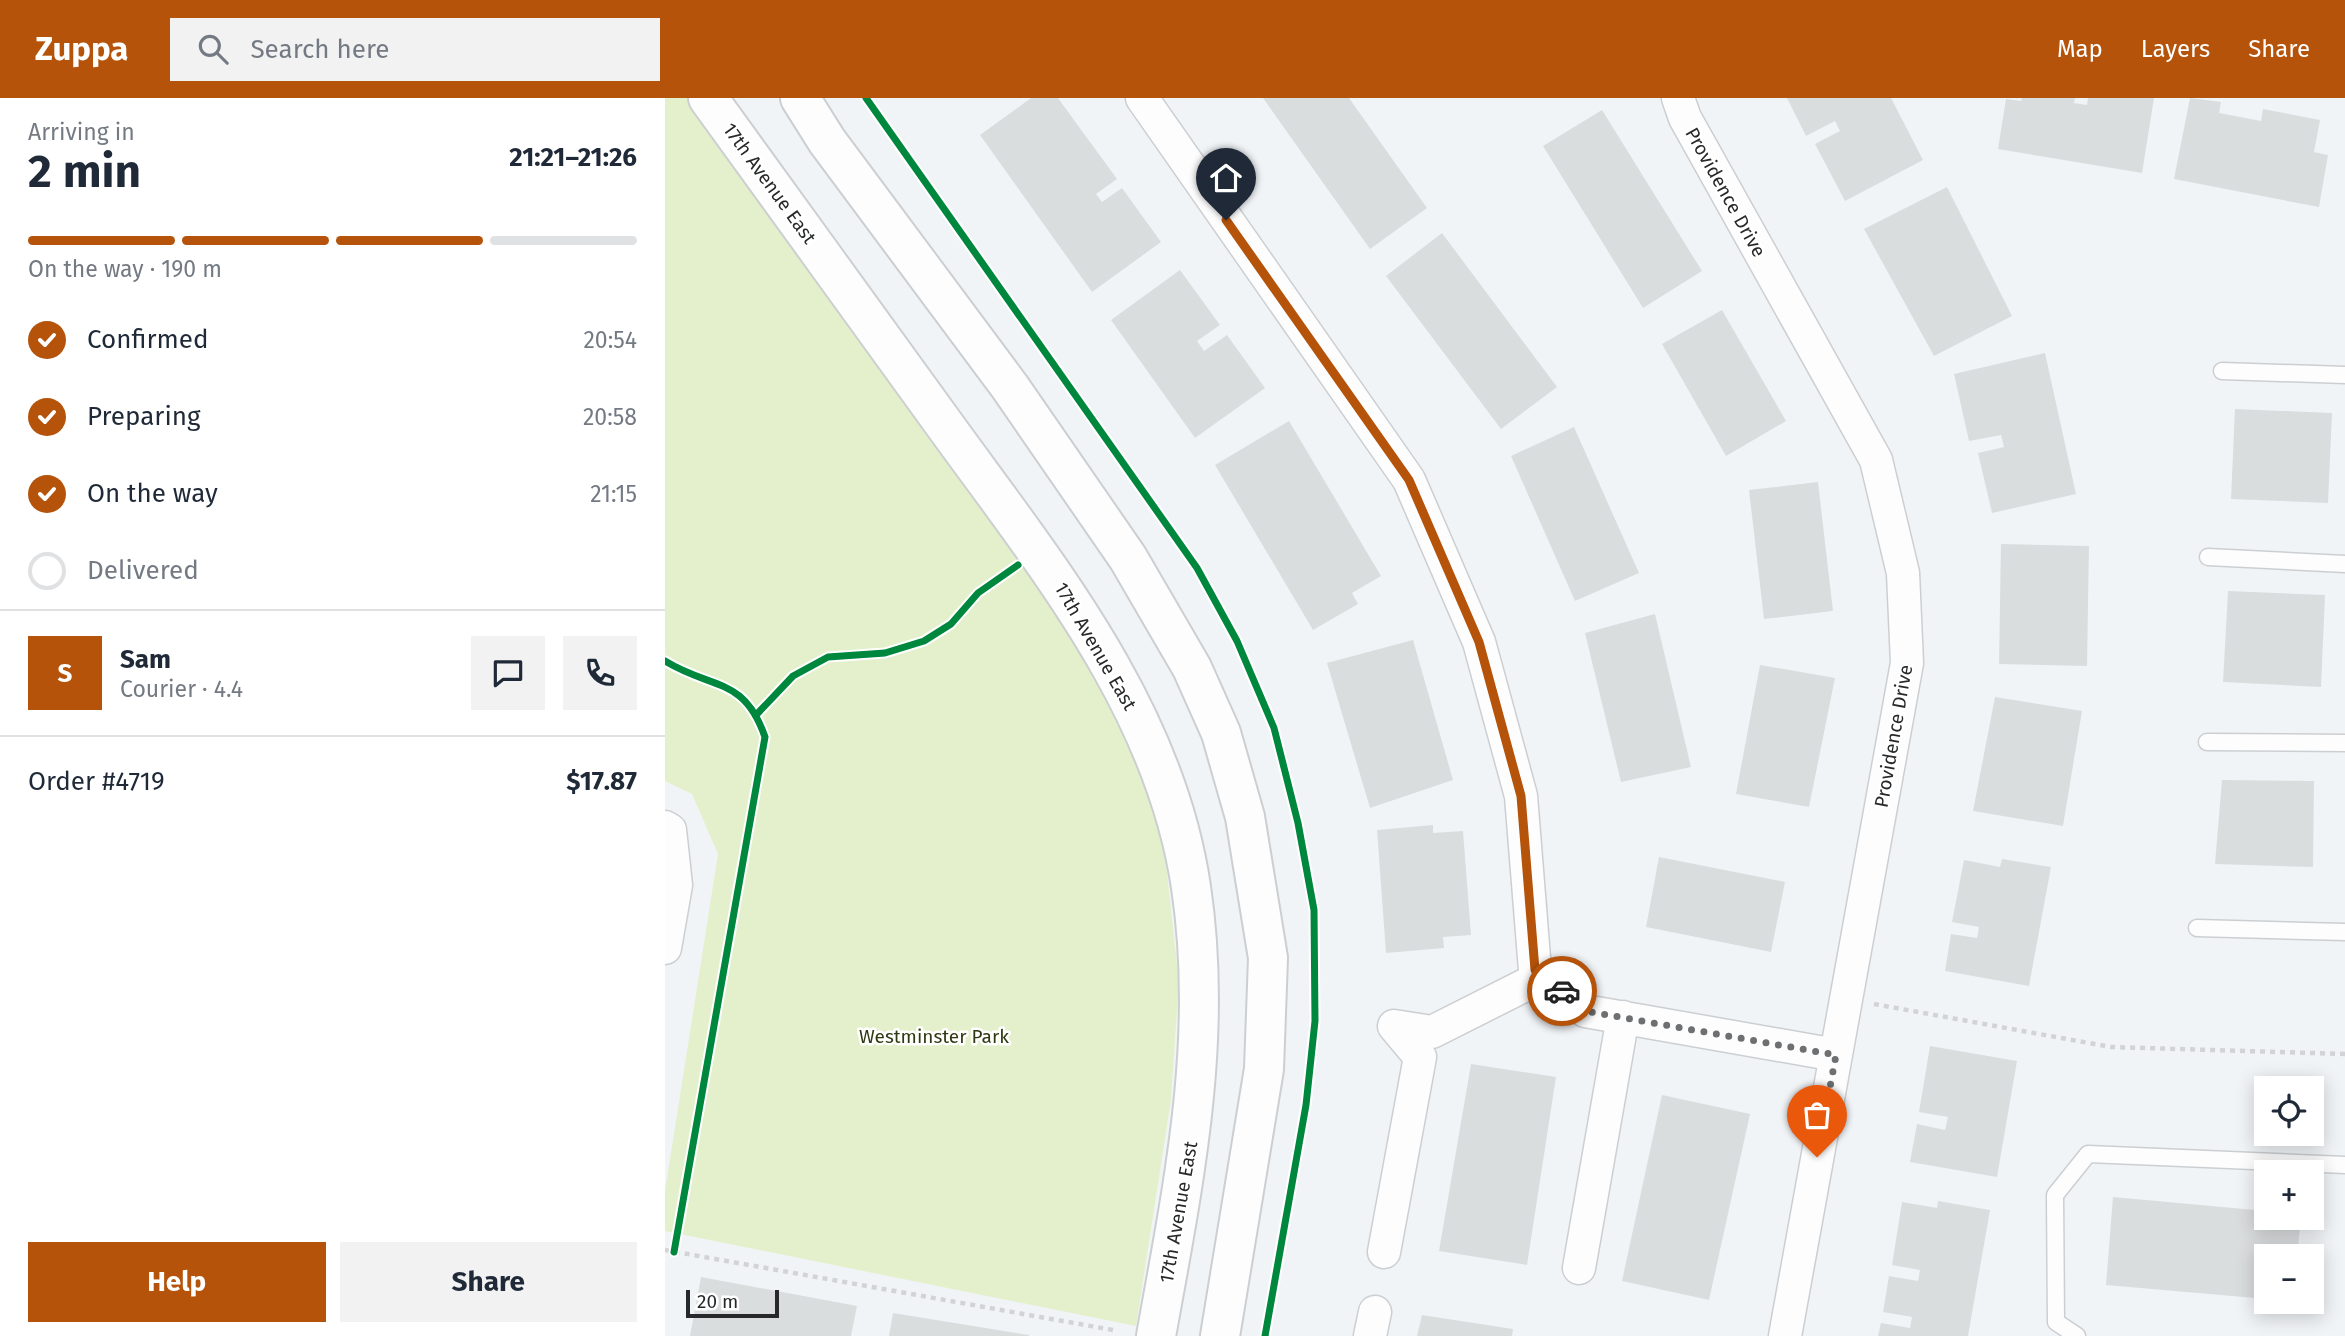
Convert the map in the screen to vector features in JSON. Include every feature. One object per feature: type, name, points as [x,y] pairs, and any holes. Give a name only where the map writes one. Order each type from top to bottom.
[{"type":"street","name":"17th Avenue East","points":[[708,98],[1071,598],[1129,698],[1171,801],[1191,887],[1201,1029],[1189,1148],[1156,1336]]},
{"type":"street","points":[[800,98],[835,152],[1010,387],[1128,558],[1192,668],[1221,733],[1245,817],[1268,958],[1264,1069],[1220,1336]]},
{"type":"street","points":[[1142,98],[1409,480],[1479,642],[1521,796],[1535,970],[1585,1011],[1836,1055]]},
{"type":"street","name":"Providence Drive","points":[[1678,98],[1685,118],[1876,460],[1903,573],[1907,663],[1785,1336]]},
{"type":"street","points":[[665,948],[676,885],[667,828]]},
{"type":"street","points":[[1384,1252],[1420,1057],[1394,1026],[1432,1032],[1543,976]]},
{"type":"street","points":[[1579,1268],[1623,1017]]},
{"type":"lane","points":[[2222,371],[2345,375]]},
{"type":"lane","points":[[2208,557],[2345,564]]},
{"type":"lane","points":[[2207,742],[2345,743]]},
{"type":"lane","points":[[2197,928],[2345,932]]},
{"type":"lane","points":[[2077,1336],[2056,1322],[2055,1195],[2088,1154],[2345,1166]]},
{"type":"path","points":[[1846,999],[2111,1047],[2345,1054]]},
{"type":"path","points":[[674,1252],[677,1238]]},
{"type":"path","points":[[665,1250],[1113,1330]]},
{"type":"green space","name":"Westminster Park","points":[[665,98],[697,98],[1054,597],[1124,724],[1163,836],[1179,982],[1171,1100],[1136,1326],[665,1231],[665,1191],[718,854],[692,794],[665,781]]},
{"type":"building","points":[[1031,98],[1058,98],[1117,179],[1096,194],[1102,202],[1122,188],[1161,242],[1092,292],[980,135]]},
{"type":"building","points":[[1263,98],[1349,98],[1427,208],[1370,249]]},
{"type":"building","points":[[1787,98],[1891,98],[1923,160],[1845,201],[1815,144],[1840,131],[1835,121],[1806,136]]},
{"type":"building","points":[[2022,98],[2075,98],[2074,103],[2087,105],[2088,98],[2154,98],[2142,173],[1998,149],[2006,99],[2021,101]]},
{"type":"building","points":[[2190,98],[2221,102],[2219,113],[2261,121],[2263,109],[2320,120],[2314,152],[2328,155],[2319,207],[2174,179]]},
{"type":"building","points":[[1602,110],[1702,271],[1643,308],[1543,146]]},
{"type":"building","points":[[1947,187],[2012,316],[1934,356],[1864,229]]},
{"type":"building","points":[[1442,233],[1557,387],[1501,429],[1386,276]]},
{"type":"building","points":[[1180,270],[1220,325],[1197,341],[1204,351],[1227,335],[1265,388],[1195,438],[1111,320]]},
{"type":"building","points":[[1722,310],[1786,421],[1726,456],[1662,344]]},
{"type":"building","points":[[2045,353],[2076,494],[1992,513],[1978,453],[2004,447],[2001,435],[1969,441],[1954,374]]},
{"type":"building","points":[[2235,409],[2332,413],[2328,503],[2231,499]]},
{"type":"building","points":[[1289,421],[1381,576],[1352,593],[1358,604],[1313,630],[1215,465]]},
{"type":"building","points":[[1574,427],[1639,573],[1575,601],[1511,456]]},
{"type":"building","points":[[1818,482],[1833,611],[1764,619],[1749,490]]},
{"type":"building","points":[[2001,544],[2089,546],[2087,666],[1999,664]]},
{"type":"building","points":[[2228,591],[2325,595],[2321,687],[2223,682]]},
{"type":"building","points":[[1655,614],[1691,767],[1621,782],[1585,633]]},
{"type":"building","points":[[1413,640],[1453,780],[1370,808],[1327,663]]},
{"type":"building","points":[[1760,665],[1835,678],[1809,807],[1736,794]]},
{"type":"building","points":[[1995,697],[2082,711],[2063,826],[1973,811]]},
{"type":"building","points":[[2222,780],[2314,781],[2313,867],[2215,864]]},
{"type":"building","points":[[1433,825],[1433,833],[1463,831],[1471,935],[1443,937],[1444,948],[1386,953],[1377,830]]},
{"type":"building","points":[[1659,857],[1785,882],[1771,952],[1646,927]]},
{"type":"building","points":[[2002,859],[2051,867],[2029,986],[1945,971],[1951,934],[1977,938],[1979,927],[1952,922],[1964,860],[2000,867]]},
{"type":"building","points":[[1930,1046],[2017,1061],[1997,1177],[1910,1162],[1917,1124],[1945,1130],[1948,1117],[1919,1112]]},
{"type":"building","points":[[1471,1064],[1556,1077],[1527,1265],[1439,1251]]},
{"type":"building","points":[[1662,1095],[1750,1114],[1709,1300],[1622,1281]]},
{"type":"building","points":[[2113,1197],[2254,1210],[2254,1230],[2300,1230],[2298,1244],[2254,1244],[2254,1298],[2106,1285]]},
{"type":"building","points":[[1938,1201],[1990,1210],[1968,1336],[1878,1336],[1881,1323],[1910,1328],[1912,1317],[1883,1312],[1889,1276],[1918,1281],[1920,1270],[1892,1265],[1902,1202],[1937,1208]]},
{"type":"building","points":[[701,1277],[857,1306],[851,1336],[690,1336]]},
{"type":"building","points":[[893,1313],[1029,1335],[1029,1336],[889,1336]]},
{"type":"building","points":[[1422,1315],[1513,1329],[1512,1336],[1417,1336]]},
{"type":"cycle path","points":[[866,98],[1197,568],[1237,641],[1274,728],[1298,823],[1314,910],[1315,1021],[1306,1105],[1265,1336]]},
{"type":"cycle path","points":[[757,714],[793,676],[828,657],[885,653],[924,641],[951,624],[978,593],[1018,565]]},
{"type":"cycle path","points":[[665,661],[737,694],[757,717],[765,737],[674,1252]]},
{"type":"way so far","points":[[1562,991],[1585,1011],[1836,1055],[1817,1157]]},
{"type":"route","points":[[1226,220],[1409,480],[1479,642],[1521,796],[1535,970],[1562,991]]}]
